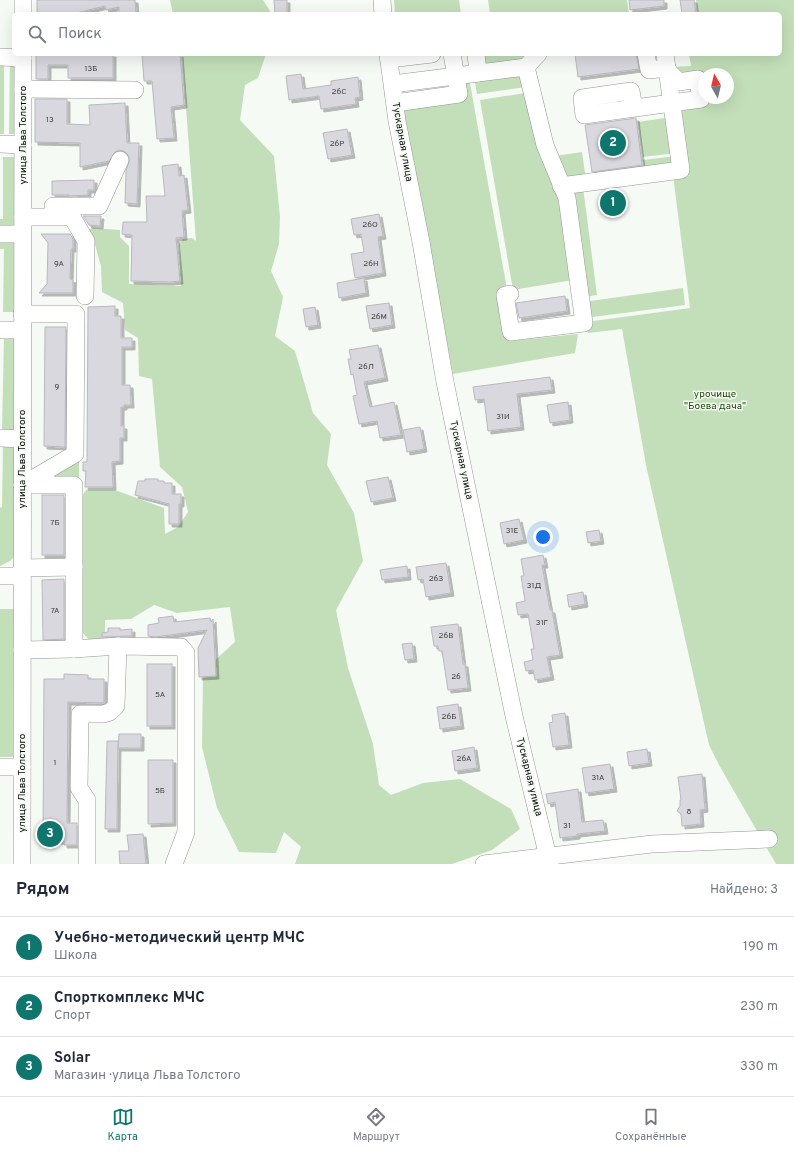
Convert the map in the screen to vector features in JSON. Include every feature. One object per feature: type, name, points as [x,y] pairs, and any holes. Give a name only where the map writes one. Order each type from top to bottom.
[{"type":"street","points":[[23,0],[23,12]]},
{"type":"street","points":[[382,0],[383,12]]},
{"type":"street","points":[[0,57],[23,56]]},
{"type":"street","name":"улица Льва Толстого","points":[[22,864],[23,56]]},
{"type":"street","points":[[389,57],[403,56]]},
{"type":"street","points":[[395,103],[459,94],[452,56]]},
{"type":"street","points":[[476,56],[478,73]]},
{"type":"street","points":[[393,84],[526,67],[536,56]]},
{"type":"street","points":[[646,56],[649,70],[666,64]]},
{"type":"street","name":"Тускарная улица","points":[[389,57],[397,121],[422,242],[445,382],[514,716],[549,861]]},
{"type":"street","points":[[562,186],[681,170],[666,64]]},
{"type":"street","points":[[634,108],[701,99],[698,80],[679,82],[666,64]]},
{"type":"street","points":[[510,294],[505,295],[511,332],[584,323],[567,198],[544,145],[526,67]]},
{"type":"street","points":[[23,89],[135,90]]},
{"type":"street","points":[[0,144],[23,144]]},
{"type":"street","points":[[22,211],[99,206],[120,160]]},
{"type":"street","points":[[22,211],[72,217],[86,241],[85,296]]},
{"type":"street","points":[[0,234],[22,234]]},
{"type":"street","points":[[0,330],[22,322],[76,314],[75,454],[22,485]]},
{"type":"street","points":[[0,438],[22,439]]},
{"type":"street","points":[[22,485],[74,485],[74,650]]},
{"type":"street","points":[[0,576],[22,572],[74,567]]},
{"type":"street","points":[[87,864],[86,800],[79,788],[80,714],[103,714],[110,712],[116,706],[118,646]]},
{"type":"street","points":[[22,650],[74,650],[118,646],[181,647],[186,653],[186,832],[174,864]]},
{"type":"street","points":[[0,767],[22,767]]},
{"type":"street","points":[[484,864],[549,861],[565,854],[652,844],[769,839]]},
{"type":"green space","points":[[170,0],[263,0],[270,11],[270,12],[173,12]]},
{"type":"green space","points":[[394,0],[459,0],[461,12],[395,12]]},
{"type":"green space","points":[[488,0],[627,0],[629,12],[490,12]]},
{"type":"green space","name":"урочище \"Боева дача\"","points":[[696,0],[794,0],[794,864],[776,864],[709,745],[646,465],[622,329],[588,333],[586,322],[690,308],[673,175],[675,106],[698,100],[698,104],[734,104],[734,68],[698,68],[698,75],[680,78],[672,67],[691,66],[689,56],[782,56],[782,12],[698,12]]},
{"type":"green space","points":[[182,56],[265,56],[258,78],[245,85],[240,120],[274,156],[280,217],[279,244],[271,271],[283,297],[275,336],[295,351],[313,413],[331,434],[327,465],[354,513],[363,561],[336,610],[348,668],[373,744],[379,785],[391,795],[423,783],[460,779],[511,809],[520,829],[492,850],[452,864],[295,864],[301,847],[284,832],[276,853],[239,852],[217,808],[202,747],[203,671],[235,642],[230,607],[177,613],[154,605],[131,619],[105,620],[105,637],[100,640],[89,640],[83,633],[82,496],[86,490],[115,490],[164,508],[165,534],[178,527],[188,512],[182,487],[160,467],[152,379],[139,376],[138,338],[125,330],[123,303],[102,292],[101,266],[94,241],[88,230],[92,228],[120,230],[120,237],[129,246],[129,284],[181,286],[179,244],[183,239],[192,238],[196,241]]},
{"type":"green space","points":[[481,56],[525,56],[513,62],[485,66]]},
{"type":"green space","points":[[0,62],[4,62],[4,134],[0,134]]},
{"type":"green space","points":[[10,62],[18,62],[17,131],[14,134],[9,134]]},
{"type":"green space","points":[[522,74],[526,87],[477,94],[474,77]]},
{"type":"green space","points":[[469,78],[507,289],[502,290],[510,341],[578,334],[575,353],[453,374],[403,108],[463,99],[460,79]]},
{"type":"green space","points":[[525,93],[563,203],[573,280],[513,290],[480,100]]},
{"type":"green space","points":[[671,117],[676,153],[643,157],[638,122]]},
{"type":"green space","points":[[582,152],[586,180],[566,182],[555,156]]},
{"type":"green space","points":[[676,156],[678,168],[645,172],[643,160]]},
{"type":"green space","points":[[3,157],[17,157],[16,224],[10,227],[0,227],[0,219],[3,219]]},
{"type":"green space","points":[[583,187],[597,295],[585,297],[569,189]]},
{"type":"green space","points":[[0,239],[10,239],[17,244],[16,312],[3,312],[4,249],[0,249]]},
{"type":"green space","points":[[683,288],[685,305],[585,318],[583,302]]},
{"type":"green space","points":[[4,334],[17,334],[15,432],[2,432]]},
{"type":"green space","points":[[3,444],[15,444],[14,557],[10,561],[0,566],[0,508],[2,507]]},
{"type":"green space","points":[[79,460],[79,480],[47,480]]},
{"type":"green space","points":[[0,609],[14,609],[13,757],[0,757]]},
{"type":"building","points":[[37,0],[135,0],[136,12],[119,12],[119,7],[106,10],[105,6],[80,12],[37,12]]},
{"type":"building","points":[[274,0],[287,0],[287,12],[275,12]]},
{"type":"building","points":[[629,0],[664,0],[664,6],[630,10]]},
{"type":"building","points":[[680,0],[694,0],[696,12],[682,12]]},
{"type":"building","points":[[36,56],[113,56],[113,78],[68,78],[68,65],[48,65],[48,79],[36,79]]},
{"type":"building","points":[[142,56],[180,56],[184,105],[171,107],[174,138],[157,139],[152,81],[144,81]]},
{"type":"building","points":[[575,56],[636,56],[639,69],[578,77]]},
{"type":"building","points":[[301,74],[303,89],[331,85],[331,81],[358,77],[360,97],[355,98],[356,104],[321,109],[319,96],[289,100],[286,76]]},
{"type":"building","points":[[35,99],[67,99],[67,124],[90,125],[89,105],[125,103],[127,143],[139,143],[137,204],[125,203],[126,171],[130,159],[124,151],[119,150],[115,152],[109,161],[80,167],[80,143],[35,142]]},
{"type":"building","points":[[636,118],[642,165],[592,172],[585,125]]},
{"type":"building","points":[[347,129],[352,155],[328,159],[323,133]]},
{"type":"building","points":[[178,164],[179,176],[184,175],[188,210],[182,211],[184,237],[176,238],[180,281],[131,281],[132,235],[122,234],[123,222],[147,222],[146,196],[165,196],[162,166]]},
{"type":"building","points":[[94,180],[94,190],[88,190],[88,195],[52,195],[52,181]]},
{"type":"building","points":[[379,214],[383,236],[378,237],[383,273],[355,278],[351,254],[364,252],[361,234],[354,235],[351,219]]},
{"type":"building","points":[[83,216],[101,216],[100,226],[89,225]]},
{"type":"building","points":[[41,234],[70,234],[73,239],[73,249],[71,249],[70,279],[73,280],[73,293],[39,293],[47,284],[48,243]]},
{"type":"building","points":[[364,278],[366,293],[339,298],[337,283]]},
{"type":"building","points":[[565,296],[567,311],[519,318],[516,303]]},
{"type":"building","points":[[389,303],[392,325],[370,329],[366,306]]},
{"type":"building","points":[[115,306],[115,316],[121,316],[121,338],[132,338],[132,347],[122,347],[122,385],[130,385],[131,405],[124,405],[124,407],[121,407],[121,426],[124,426],[124,438],[120,438],[120,461],[112,462],[113,487],[85,487],[86,471],[83,471],[83,462],[87,462],[88,307]]},
{"type":"building","points":[[315,307],[318,325],[306,327],[303,309]]},
{"type":"building","points":[[45,327],[66,327],[65,447],[44,446]]},
{"type":"building","points":[[378,345],[385,378],[364,382],[370,407],[394,402],[401,435],[380,438],[377,421],[359,424],[353,396],[357,395],[353,374],[351,375],[348,359],[351,359],[349,350]]},
{"type":"building","points":[[550,377],[552,390],[517,394],[521,427],[488,431],[484,399],[475,400],[473,387]]},
{"type":"building","points":[[568,402],[570,420],[550,423],[547,405]]},
{"type":"building","points":[[420,427],[424,449],[407,452],[403,430]]},
{"type":"building","points":[[388,477],[393,498],[371,502],[366,481]]},
{"type":"building","points":[[145,479],[158,479],[158,481],[164,481],[164,483],[172,483],[172,494],[181,494],[181,504],[179,504],[179,524],[169,524],[169,504],[135,495],[138,481],[145,481]]},
{"type":"building","points":[[42,495],[64,495],[64,555],[42,555]]},
{"type":"building","points":[[519,519],[524,540],[504,544],[500,523]]},
{"type":"building","points":[[599,530],[601,541],[588,543],[586,532]]},
{"type":"building","points":[[543,555],[545,565],[542,565],[560,655],[547,657],[551,677],[535,680],[533,670],[526,671],[524,662],[533,660],[531,649],[534,649],[528,614],[518,615],[516,603],[525,601],[521,576],[524,576],[521,559]]},
{"type":"building","points":[[446,563],[451,593],[426,597],[423,579],[418,580],[416,567]]},
{"type":"building","points":[[407,566],[408,577],[382,580],[380,570]]},
{"type":"building","points":[[64,579],[64,639],[43,640],[42,580]]},
{"type":"building","points":[[583,592],[585,604],[569,607],[567,595]]},
{"type":"building","points":[[173,616],[174,622],[210,618],[211,622],[213,619],[216,676],[199,677],[198,648],[207,630],[155,637],[148,636],[148,625],[159,623],[158,618]]},
{"type":"building","points":[[458,624],[463,664],[465,664],[468,688],[448,690],[442,651],[439,651],[438,646],[434,646],[431,627]]},
{"type":"building","points":[[108,628],[120,628],[120,630],[132,629],[132,636],[102,637],[102,633],[108,632]]},
{"type":"building","points":[[412,643],[414,659],[405,660],[402,644]]},
{"type":"building","points":[[147,664],[172,664],[172,726],[147,726]]},
{"type":"building","points":[[64,674],[88,675],[88,679],[104,679],[104,703],[68,702],[67,823],[77,823],[77,845],[64,845],[64,841],[43,841],[44,679],[64,679]]},
{"type":"building","points":[[458,704],[461,726],[440,729],[437,707]]},
{"type":"building","points":[[565,713],[569,745],[553,747],[549,723],[553,722],[552,715]]},
{"type":"building","points":[[119,734],[141,734],[141,748],[118,748]]},
{"type":"building","points":[[107,741],[118,741],[117,829],[105,829]]},
{"type":"building","points":[[474,747],[477,768],[455,771],[452,751]]},
{"type":"building","points":[[647,749],[649,763],[629,766],[627,752]]},
{"type":"building","points":[[148,760],[173,760],[173,823],[148,824]]},
{"type":"building","points":[[610,764],[614,789],[586,793],[582,768]]},
{"type":"building","points":[[702,774],[705,809],[700,810],[701,824],[682,826],[681,814],[677,811],[681,800],[678,777]]},
{"type":"building","points":[[578,789],[582,822],[603,820],[605,831],[577,834],[577,836],[560,838],[555,802],[548,804],[546,794]]},
{"type":"building","points":[[143,834],[146,864],[120,864],[119,851],[129,851],[127,835]]},
{"type":"place","name":"Спорткомплекс МЧС","points":[[613,143]]},
{"type":"place","name":"Учебно-методический центр МЧС","points":[[613,203]]},
{"type":"place","name":"Solar","points":[[50,834]]}]
